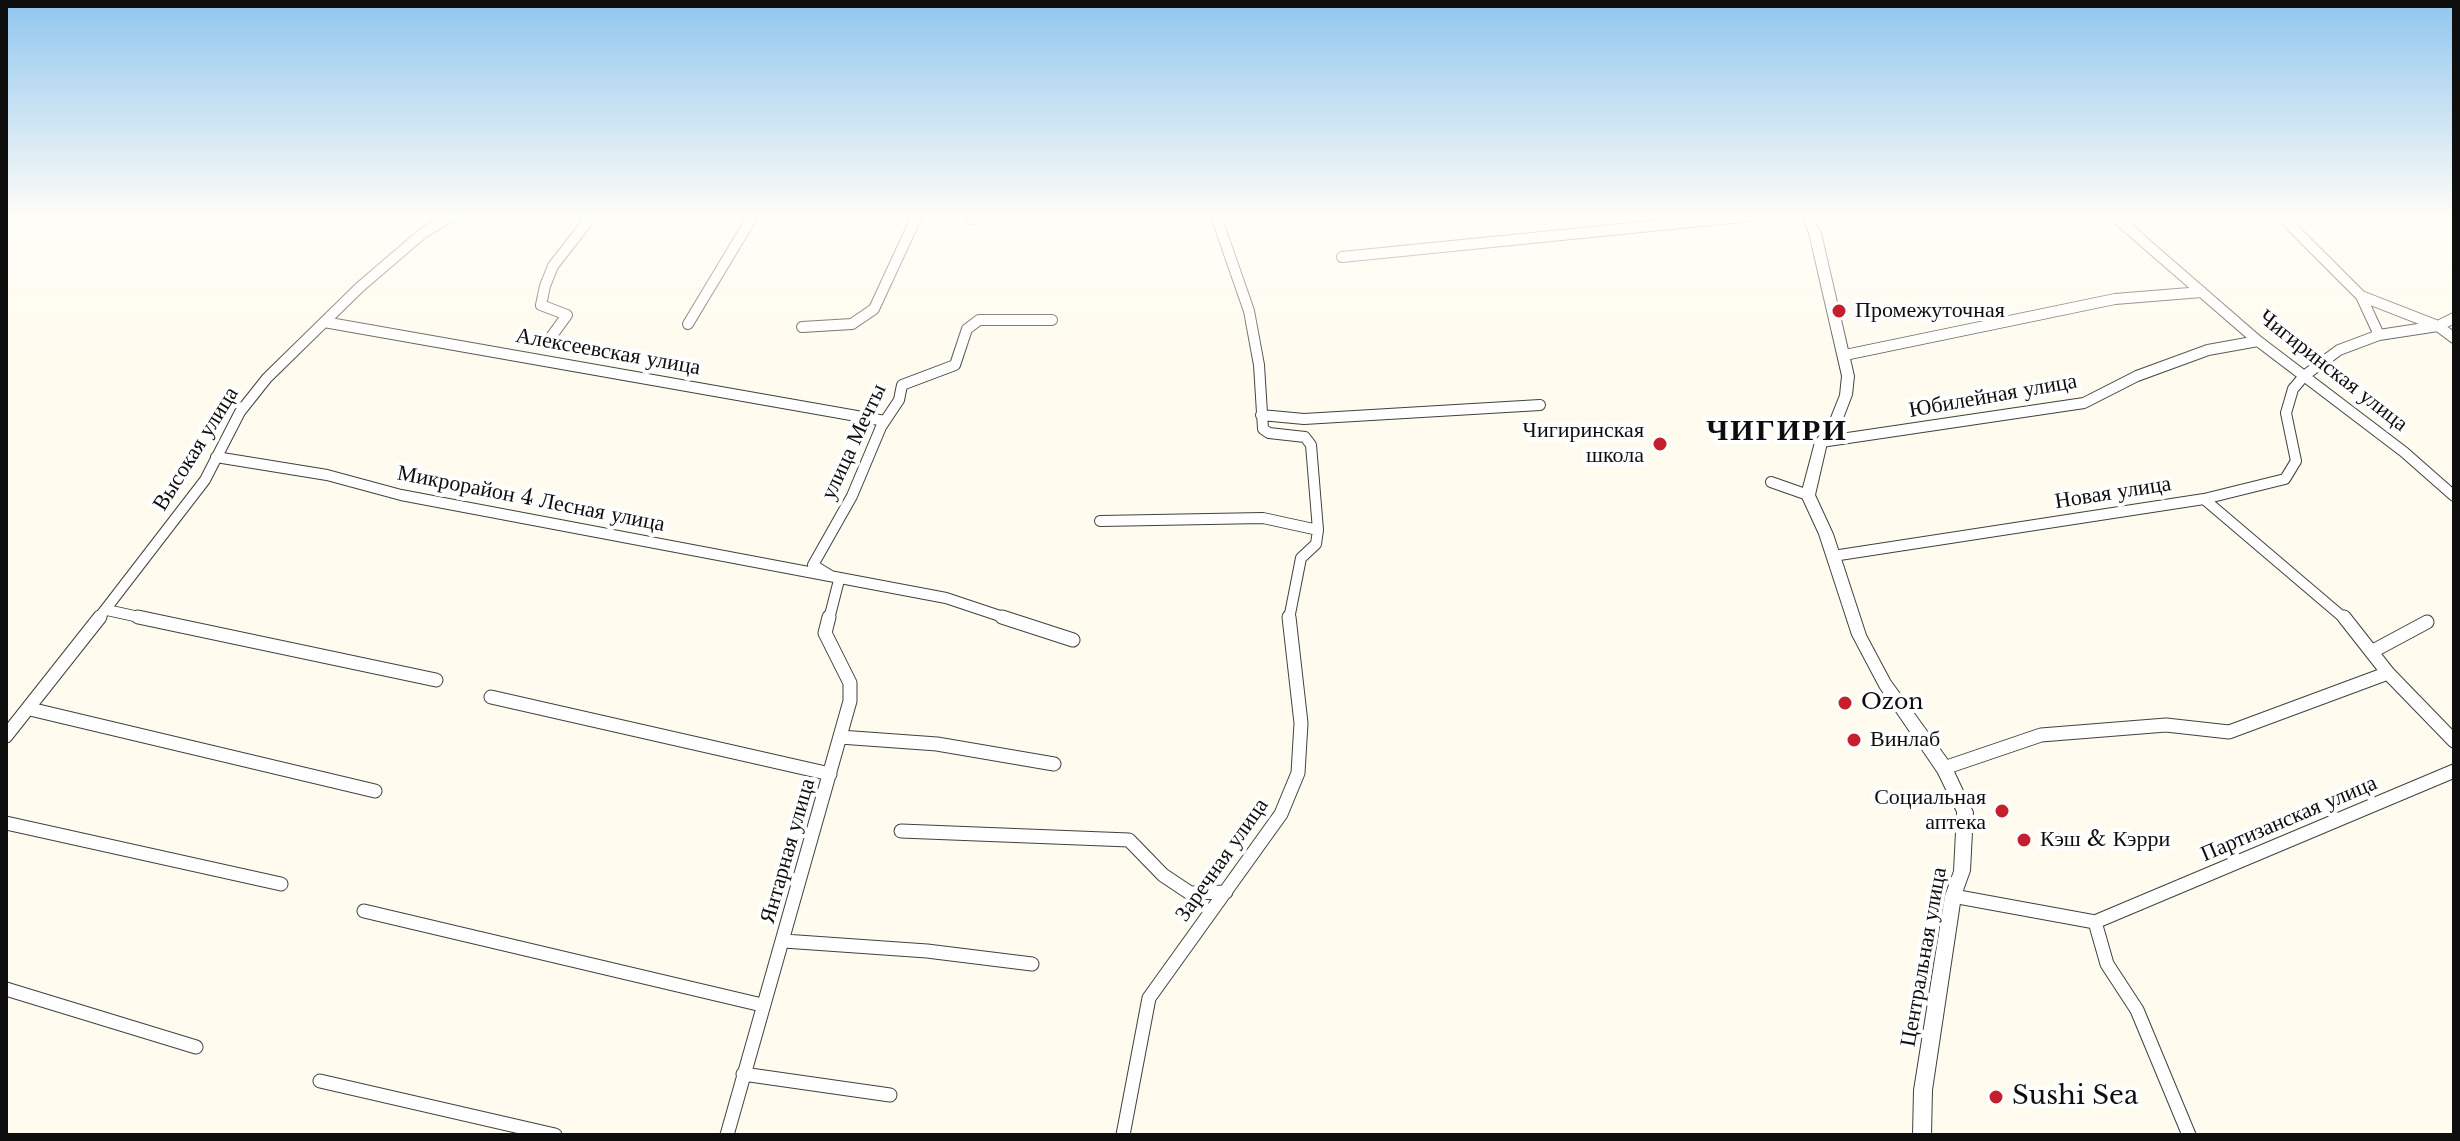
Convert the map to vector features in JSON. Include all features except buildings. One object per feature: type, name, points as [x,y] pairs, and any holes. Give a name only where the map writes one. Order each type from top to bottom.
[{"type":"street","name":"Высокая улица","points":[[6,736],[184,510],[240,412],[267,378],[383,269]]},
{"type":"street","points":[[551,337],[567,315],[541,305],[552,269]]},
{"type":"street","points":[[688,324],[721,269]]},
{"type":"street","points":[[802,327],[852,324],[874,309],[892,269]]},
{"type":"street","points":[[1100,521],[1263,518],[1287,526],[1318,530],[1311,445],[1298,435],[1269,433],[1263,429],[1259,365],[1249,311],[1234,269]]},
{"type":"street","points":[[1771,482],[1808,495],[1821,442],[1836,421],[1846,395],[1845,355],[1832,319],[1822,269]]},
{"type":"street","name":"Чигиринская улица","points":[[2176,269],[2258,341],[2404,452],[2454,496]]},
{"type":"street","points":[[2335,269],[2361,296],[2379,335]]},
{"type":"street","points":[[1845,355],[2115,299],[2202,292]]},
{"type":"street","points":[[2361,296],[2438,326],[2454,338]]},
{"type":"street","points":[[2304,376],[2339,350],[2379,335],[2438,326],[2454,318]]},
{"type":"street","name":"улица Мечты","points":[[839,580],[813,565],[852,496],[885,421],[899,400],[902,385],[955,365],[967,329],[979,320],[1052,320]]},
{"type":"street","name":"Алексеевская улица","points":[[324,322],[885,421]]},
{"type":"street","name":"Юбилейная улица","points":[[1821,442],[2084,403],[2137,376],[2208,350],[2258,341]]},
{"type":"street","name":"Новая улица","points":[[1833,556],[2204,499],[2288,477],[2296,454],[2286,413],[2293,389],[2304,376]]},
{"type":"street","points":[[1261,415],[1304,419],[1540,405]]},
{"type":"street","name":"Микрорайон 4 Лесная улица","points":[[216,457],[327,475],[401,495],[946,598],[1073,640]]},
{"type":"street","name":"Центральная улица","points":[[1808,495],[1833,556],[1859,635],[1885,684],[1944,768],[1965,812],[1962,871],[1953,896],[1923,1090],[1922,1135]]},
{"type":"street","points":[[2204,499],[2344,617],[2388,673],[2454,741]]},
{"type":"street","name":"Заречная улица","points":[[1123,1135],[1149,998],[1281,814],[1298,773],[1301,723],[1288,623],[1301,558],[1316,544],[1318,530]]},
{"type":"street","name":"Янтарная улица","points":[[727,1135],[840,737],[850,683],[825,633],[839,580]]},
{"type":"street","points":[[107,610],[436,680]]},
{"type":"street","points":[[2373,651],[2427,622]]},
{"type":"street","points":[[1944,768],[2041,735],[2166,725],[2229,732],[2388,673]]},
{"type":"street","points":[[491,697],[830,774]]},
{"type":"street","points":[[30,709],[375,791]]},
{"type":"street","points":[[840,737],[937,744],[1054,764]]},
{"type":"street","name":"Партизанская улица","points":[[2095,922],[2454,771]]},
{"type":"street","points":[[6,823],[281,884]]},
{"type":"street","points":[[901,831],[1129,840],[1163,875],[1190,893],[1226,892]]},
{"type":"street","points":[[1953,896],[2095,922],[2107,964],[2137,1010],[2189,1135]]},
{"type":"street","points":[[364,911],[762,1005]]},
{"type":"street","points":[[784,941],[927,951],[1032,964]]},
{"type":"street","points":[[6,989],[196,1047]]},
{"type":"street","points":[[743,1074],[890,1095]]},
{"type":"street","points":[[320,1081],[555,1135]]},
{"type":"place","name":"Промежуточная","points":[[1839,311]]},
{"type":"place","name":"Чигиринская школа","points":[[1660,444]]},
{"type":"place","name":"Ozon","points":[[1845,703]]},
{"type":"place","name":"Винлаб","points":[[1854,740]]},
{"type":"place","name":"Социальная аптека","points":[[2002,811]]},
{"type":"place","name":"Кэш & Кэрри","points":[[2024,840]]},
{"type":"place","name":"Sushi Sea","points":[[1996,1097]]},
{"type":"district","name":"ЧИГИРИ","points":[[1777,432]]}]
